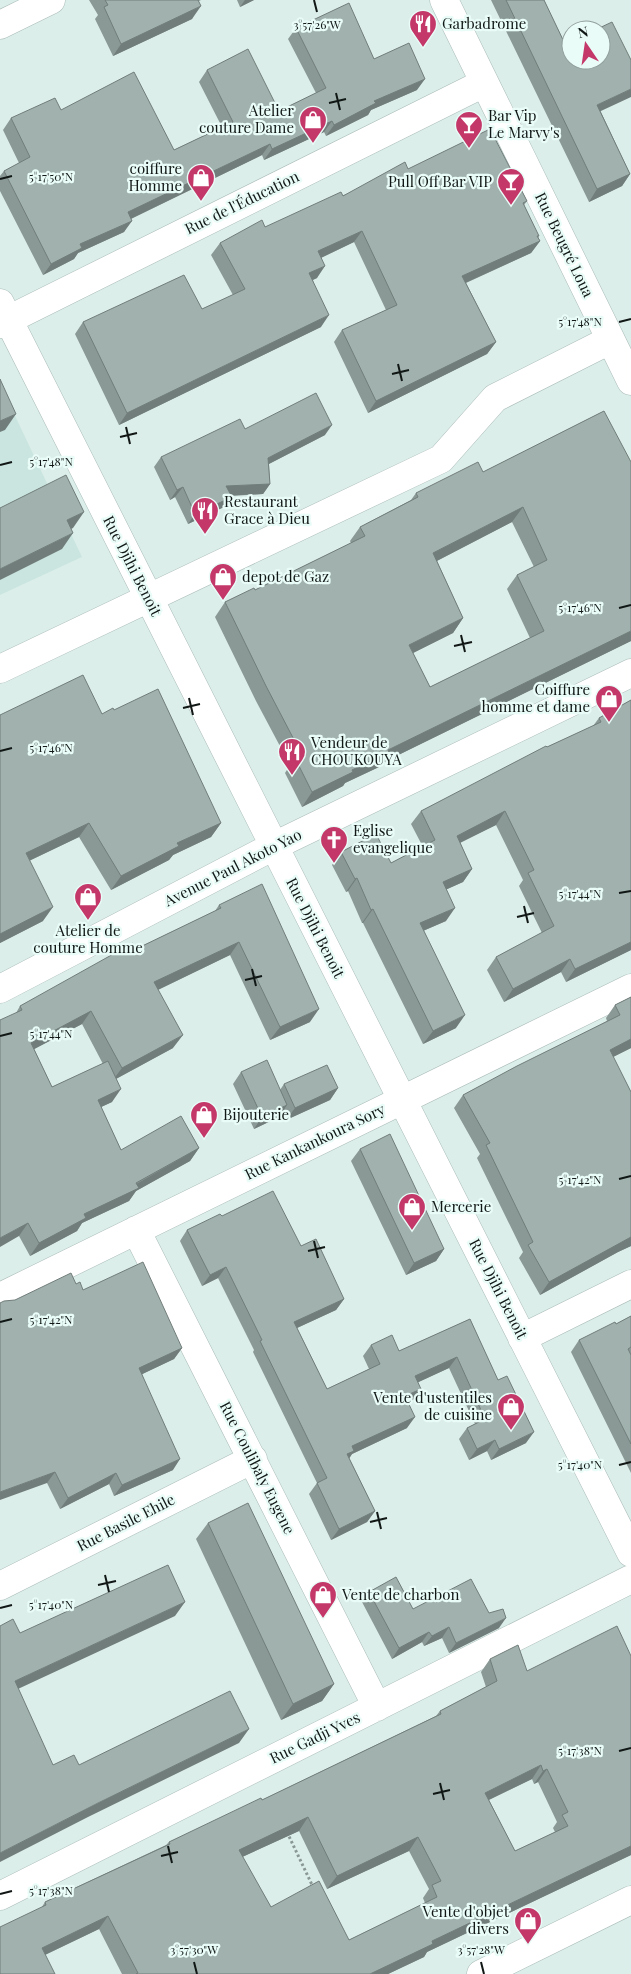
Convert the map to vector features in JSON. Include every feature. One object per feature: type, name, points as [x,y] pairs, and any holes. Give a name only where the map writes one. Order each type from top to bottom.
[{"type":"street","points":[[0,25],[51,0]]},
{"type":"street","name":"Rue Beugré Loua","points":[[444,0],[631,381]]},
{"type":"street","name":"Rue de l'Éducation","points":[[3,315],[484,83]]},
{"type":"street","name":"Rue Djihi Benoit","points":[[3,315],[631,1553]]},
{"type":"street","points":[[0,669],[441,459],[495,398],[610,340]]},
{"type":"street","name":"Avenue Paul Akoto Yao","points":[[0,989],[274,846],[631,673]]},
{"type":"street","name":"Rue Kankankoura Sory","points":[[0,1297],[631,988]]},
{"type":"street","name":"Rue Coulibaly Eugene","points":[[136,1230],[378,1707]]},
{"type":"street","points":[[522,1338],[631,1284]]},
{"type":"street","name":"Rue Basile Ehile","points":[[0,1586],[253,1459]]},
{"type":"street","name":"Rue Gadji Yves","points":[[0,1896],[631,1580]]},
{"type":"street","points":[[481,1974],[631,1900]]},
{"type":"path","points":[[286,1830],[315,1893]]},
{"type":"shaded area","points":[[0,384],[82,557],[0,595]]},
{"type":"building","points":[[105,0],[198,0],[201,6],[121,44],[104,7],[108,5]]},
{"type":"building","points":[[506,0],[544,0],[561,36],[561,70],[611,70],[612,22],[631,60],[631,89],[597,105],[630,174],[597,189]]},
{"type":"building","points":[[349,3],[374,59],[409,43],[425,79],[374,101],[376,103],[334,125],[332,121],[272,149],[270,144],[128,212],[132,221],[80,244],[82,248],[51,264],[4,171],[30,157],[11,118],[55,98],[61,110],[134,72],[174,150],[233,122],[207,70],[248,49],[279,111],[326,88],[296,28]]},
{"type":"building","points":[[490,129],[527,201],[523,203],[540,241],[462,276],[496,342],[376,401],[342,330],[397,305],[362,231],[318,251],[325,266],[309,273],[329,315],[127,413],[83,322],[184,275],[202,309],[245,289],[220,243],[262,220],[265,227],[341,192],[343,196],[405,162],[408,169]]},
{"type":"building","points":[[0,379],[16,414],[0,421]]},
{"type":"building","points":[[316,393],[332,425],[268,458],[270,484],[226,486],[232,497],[195,514],[183,487],[177,490],[161,457],[240,419],[245,429]]},
{"type":"building","points":[[604,411],[631,462],[631,631],[388,750],[389,752],[352,770],[353,772],[312,792],[295,758],[302,755],[225,602],[254,588],[255,590],[365,536],[360,527],[418,497],[416,493],[478,462],[483,472]],"holes":[[[523,507],[547,560],[517,575],[544,631],[430,687],[409,645],[463,618],[433,553]]]},
{"type":"building","points":[[66,475],[84,512],[67,520],[73,533],[0,569],[0,508]]},
{"type":"building","points":[[83,675],[102,714],[158,689],[221,823],[177,843],[179,846],[121,876],[89,823],[26,853],[53,907],[0,934],[0,715]]},
{"type":"building","points":[[631,700],[631,942],[575,969],[570,959],[513,989],[496,957],[554,926],[528,873],[534,870],[505,811],[457,836],[472,869],[443,882],[455,908],[420,923],[465,1015],[433,1031],[373,909],[371,910],[357,878],[355,879],[341,852],[376,834],[391,863],[435,840],[421,811],[546,746],[601,722],[599,718]]},
{"type":"building","points":[[262,884],[319,1009],[280,1027],[239,942],[154,982],[183,1035],[122,1068],[91,1011],[31,1043],[52,1087],[108,1061],[121,1089],[98,1100],[121,1150],[181,1116],[199,1148],[136,1183],[139,1188],[84,1214],[86,1218],[39,1243],[28,1223],[0,1238],[0,1020],[22,1010],[20,1006],[133,943],[136,949],[221,908],[219,905]]},
{"type":"building","points":[[631,997],[631,1039],[610,1050],[631,1092],[631,1237],[549,1282],[528,1245],[533,1242],[486,1145],[490,1143],[463,1095],[620,1015],[615,1005]]},
{"type":"building","points":[[267,1060],[287,1105],[262,1117],[241,1072]]},
{"type":"building","points":[[327,1065],[338,1088],[295,1108],[284,1084]]},
{"type":"building","points":[[390,1134],[444,1249],[414,1263],[360,1149]]},
{"type":"building","points":[[273,1191],[301,1246],[316,1239],[344,1299],[294,1322],[327,1389],[380,1364],[371,1345],[392,1335],[399,1351],[470,1319],[498,1380],[507,1376],[534,1432],[499,1449],[495,1440],[477,1449],[467,1428],[485,1419],[457,1357],[415,1376],[421,1389],[405,1396],[415,1417],[352,1446],[354,1451],[347,1454],[375,1511],[339,1529],[317,1483],[327,1478],[226,1267],[210,1275],[187,1230],[220,1214],[222,1216]]},
{"type":"building","points":[[143,1262],[182,1348],[139,1368],[180,1459],[122,1485],[116,1473],[68,1498],[55,1472],[0,1492],[0,1303],[15,1300],[71,1273],[76,1284],[80,1282],[83,1290]]},
{"type":"building","points":[[631,1316],[631,1347],[628,1349],[631,1355],[631,1444],[579,1340]]},
{"type":"building","points":[[248,1503],[334,1684],[293,1704],[208,1523]]},
{"type":"building","points":[[168,1565],[185,1602],[15,1681],[53,1765],[74,1755],[79,1765],[230,1691],[249,1729],[0,1853],[0,1626],[13,1619],[20,1633]]},
{"type":"building","points":[[396,1577],[413,1609],[471,1579],[489,1613],[503,1609],[506,1618],[456,1643],[449,1627],[432,1636],[429,1632],[399,1648],[369,1592]]},
{"type":"building","points":[[617,1626],[631,1656],[631,1846],[432,1941],[433,1944],[370,1974],[136,1974],[138,1973],[108,1916],[42,1948],[55,1974],[0,1974],[0,1927],[46,1905],[45,1902],[170,1844],[169,1842],[261,1798],[262,1800],[441,1714],[440,1711],[497,1681],[490,1659],[518,1645],[527,1671]],"holes":[[[541,1765],[543,1771],[547,1769],[568,1812],[562,1815],[568,1826],[515,1851],[485,1793]],[[308,1817],[337,1876],[418,1837],[441,1881],[432,1885],[437,1897],[349,1940],[319,1881],[271,1907],[239,1850]]]},
{"type":"place","name":"Garbadrome","points":[[423,48]]},
{"type":"place","name":"Atelier couture Dame","points":[[313,144]]},
{"type":"place","name":"Bar Vip Le Marvy's","points":[[469,149]]},
{"type":"place","name":"coiffure Homme","points":[[201,202]]},
{"type":"place","name":"Pull Off Bar VIP","points":[[511,206]]},
{"type":"place","name":"Restaurant Grace à Dieu","points":[[205,535]]},
{"type":"place","name":"depot de Gaz","points":[[223,601]]},
{"type":"place","name":"Coiffure homme et dame","points":[[609,723]]},
{"type":"place","name":"Vendeur de CHOUKOUYA","points":[[292,776]]},
{"type":"place","name":"Eglise evangelique","points":[[334,864]]},
{"type":"place","name":"Atelier de couture Homme","points":[[88,921]]},
{"type":"place","name":"Bijouterie","points":[[204,1139]]},
{"type":"place","name":"Mercerie","points":[[412,1231]]},
{"type":"place","name":"Vente d'ustentiles de cuisine","points":[[511,1431]]},
{"type":"place","name":"Vente de charbon","points":[[323,1619]]},
{"type":"place","name":"Vente d'objet divers","points":[[528,1945]]}]
